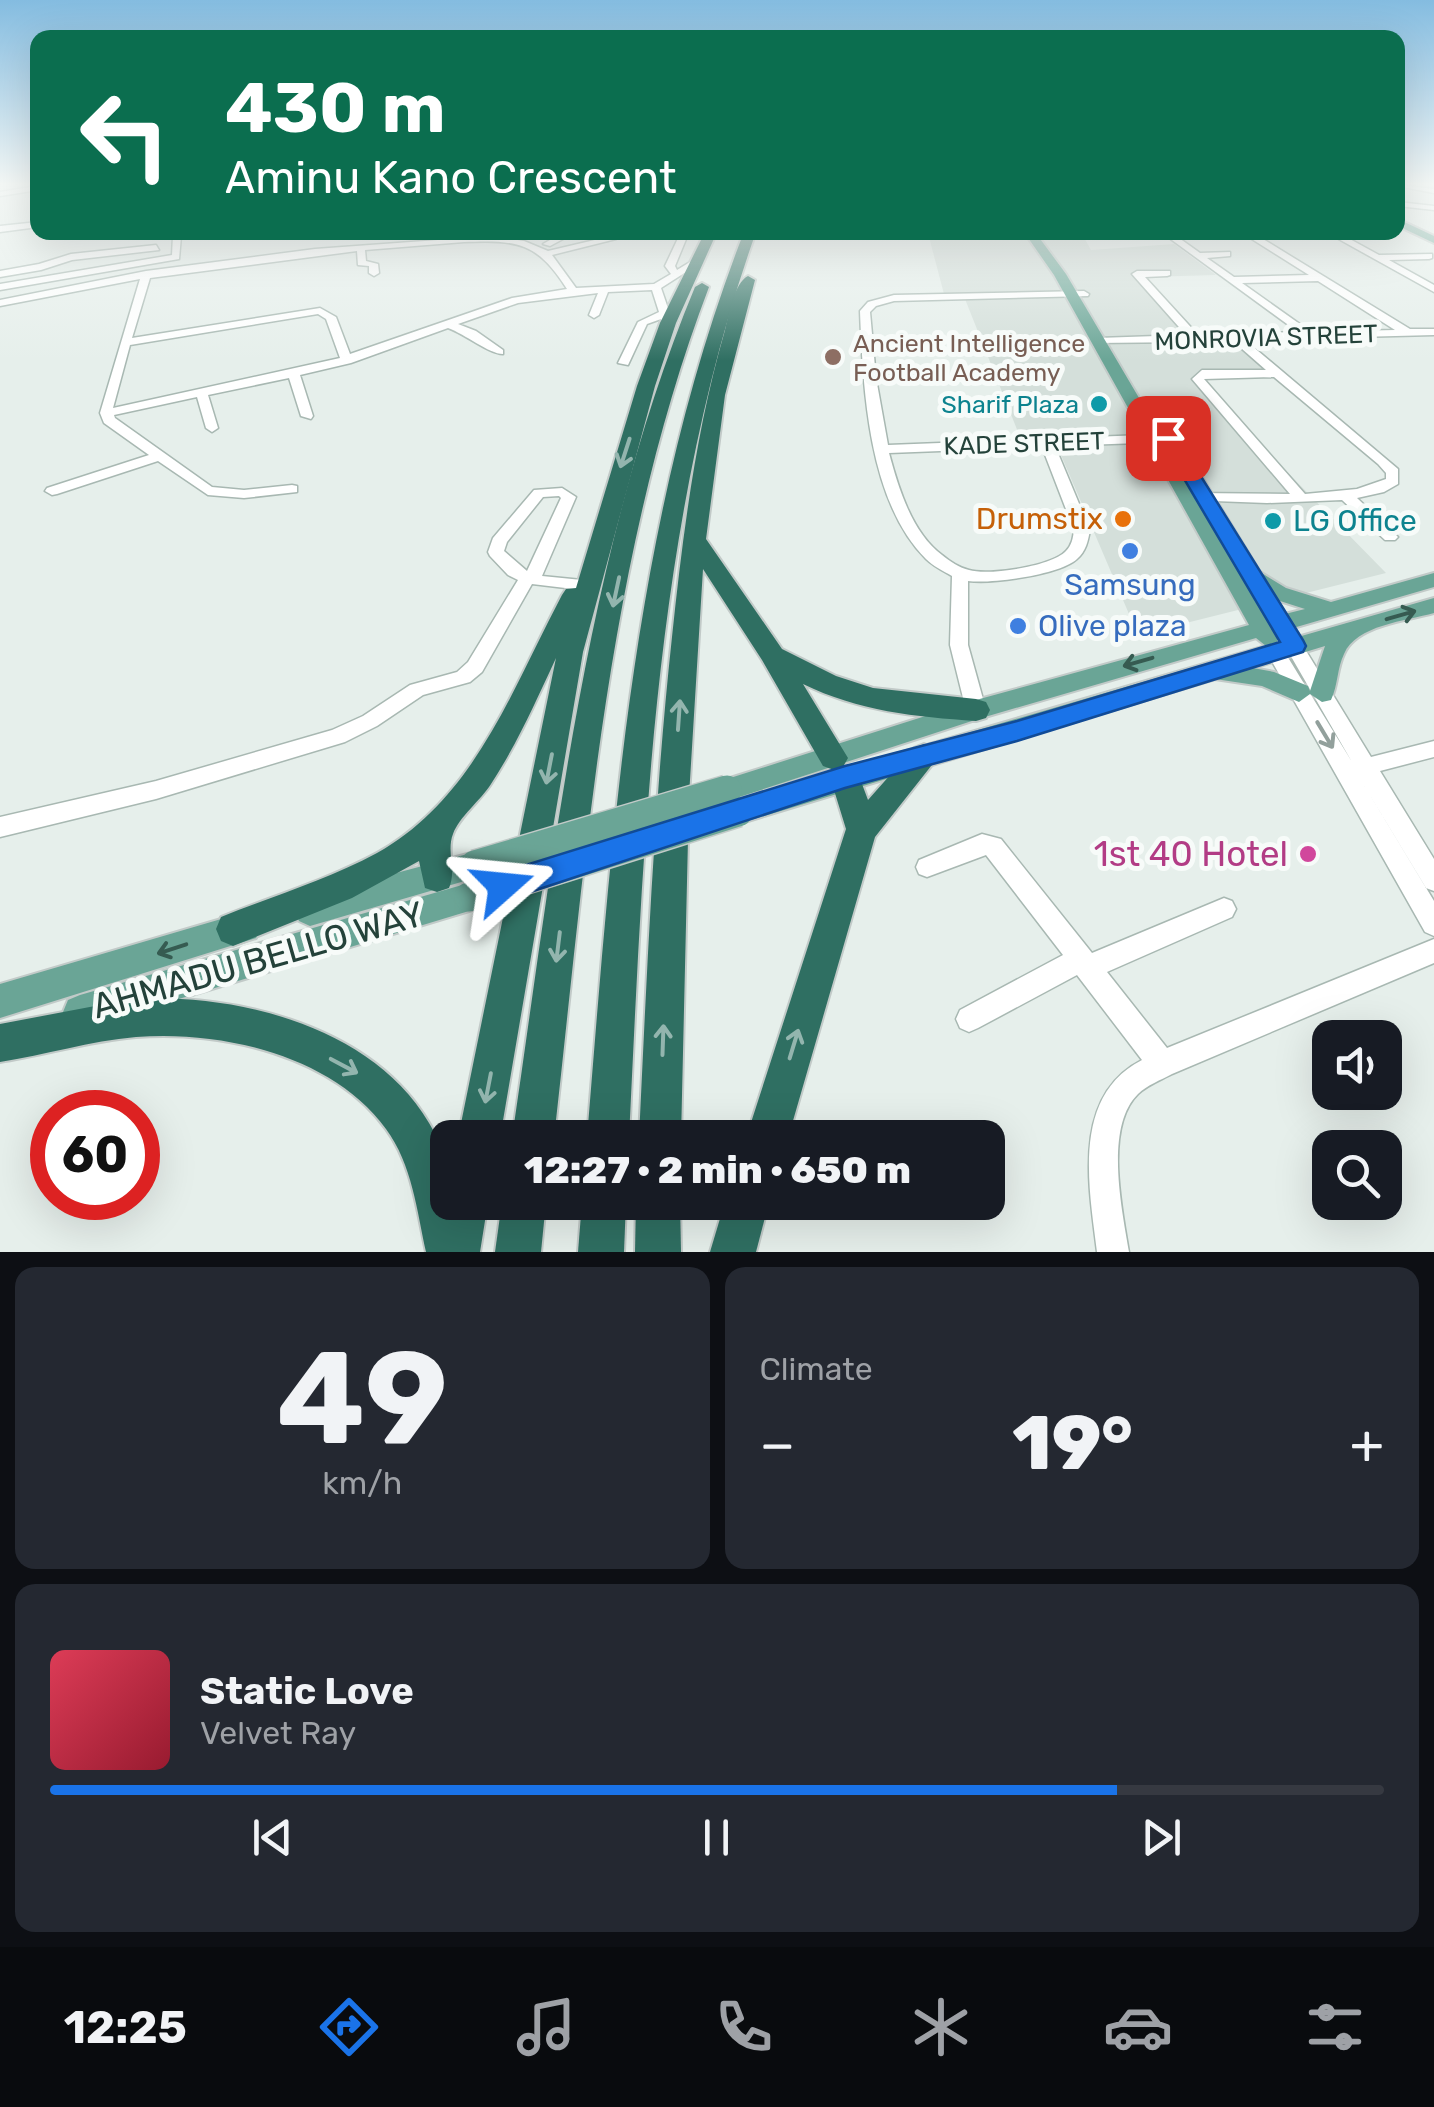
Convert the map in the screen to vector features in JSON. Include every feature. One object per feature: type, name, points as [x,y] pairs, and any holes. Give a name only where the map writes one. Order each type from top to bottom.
[{"type":"highway","points":[[482,1120],[586,580],[666,318],[686,267],[703,243]]},
{"type":"highway","points":[[535,1120],[576,810],[630,523],[658,416],[692,310],[721,243]]},
{"type":"highway","points":[[609,1120],[618,978],[658,596],[682,454],[706,354],[746,243]]},
{"type":"highway","points":[[661,1120],[670,842],[695,539],[717,396],[742,296],[761,243]]},
{"type":"highway","points":[[706,354],[717,396]]},
{"type":"highway","points":[[646,386],[658,416]]},
{"type":"highway","points":[[695,539],[772,654],[839,767],[862,829]]},
{"type":"highway","points":[[232,929],[370,872],[438,827],[486,763],[586,580]]},
{"type":"highway","points":[[772,654],[845,693],[920,708],[976,710]]},
{"type":"highway","points":[[772,1120],[862,829],[924,756]]},
{"type":"highway","points":[[437,876],[434,854],[438,827]]},
{"type":"highway","points":[[0,1040],[152,1017],[254,1029],[321,1054],[354,1070],[397,1110],[420,1147],[453,1252]]},
{"type":"highway","points":[[453,1252],[461,1220]]},
{"type":"highway","points":[[518,1252],[522,1220]]},
{"type":"highway","points":[[601,1252],[603,1220]]},
{"type":"highway","points":[[658,1220],[658,1252]]},
{"type":"highway","points":[[734,1252],[742,1220]]},
{"type":"main road","points":[[1038,243],[1078,294]]},
{"type":"main road","points":[[1049,243],[1162,438],[1187,496],[1259,623],[1285,648]]},
{"type":"main road","points":[[1162,438],[1207,498],[1250,576],[1259,623]]},
{"type":"main road","points":[[1250,576],[1278,593],[1327,608]]},
{"type":"main road","name":"AHMADU BELLO WAY","points":[[0,1040],[249,960],[469,897],[732,801],[839,767],[976,710],[1259,623],[1434,580]]},
{"type":"main road","name":"AHMADU BELLO WAY","points":[[839,767],[924,756],[1434,605]]},
{"type":"main road","points":[[1210,671],[1266,678],[1310,693],[1347,630]]},
{"type":"main road","name":"AHMADU BELLO WAY","points":[[0,1000],[232,929],[732,801]]},
{"type":"street","points":[[0,274],[42,268],[71,257],[161,243]]},
{"type":"street","points":[[0,287],[176,257],[177,243]]},
{"type":"street","points":[[341,243],[342,250]]},
{"type":"street","points":[[0,304],[146,274],[316,259],[381,243]]},
{"type":"street","points":[[522,243],[542,250],[578,243]]},
{"type":"street","points":[[542,250],[553,243]]},
{"type":"street","points":[[680,243],[670,266],[686,267]]},
{"type":"street","points":[[1181,243],[1311,337]]},
{"type":"street","points":[[1264,243],[1408,333]]},
{"type":"street","points":[[1351,243],[1432,287]]},
{"type":"street","points":[[1377,258],[1432,247]]},
{"type":"street","points":[[360,248],[361,262],[372,264],[374,274]]},
{"type":"street","points":[[542,250],[573,292]]},
{"type":"street","points":[[1249,253],[1278,252]]},
{"type":"street","points":[[1198,256],[1227,254]]},
{"type":"street","points":[[106,413],[348,361],[516,300],[656,287],[686,267]]},
{"type":"street","points":[[1166,273],[1137,274],[1197,340]]},
{"type":"street","points":[[106,413],[146,274]]},
{"type":"street","points":[[1232,280],[1320,278]]},
{"type":"street","points":[[624,363],[643,322],[666,318],[656,287]]},
{"type":"street","points":[[594,315],[604,290]]},
{"type":"street","points":[[1047,442],[1082,530],[1081,543],[1064,562],[986,577],[960,574],[926,555],[894,494],[880,450],[865,325],[867,308],[894,298],[1078,294]]},
{"type":"street","points":[[126,342],[320,311],[330,317],[348,361]]},
{"type":"street","points":[[445,323],[467,330],[499,352]]},
{"type":"street","name":"MONROVIA STREET","points":[[1106,341],[1434,332]]},
{"type":"street","points":[[1187,496],[1346,495],[1386,488],[1393,481],[1393,472],[1238,340]]},
{"type":"street","points":[[1274,373],[1204,374],[1198,379],[1301,498]]},
{"type":"street","points":[[294,375],[306,416]]},
{"type":"street","points":[[202,394],[212,428]]},
{"type":"street","points":[[106,413],[116,427],[194,484],[214,492],[292,488]]},
{"type":"street","name":"KADE STREET","points":[[880,450],[1162,438]]},
{"type":"street","points":[[52,490],[158,457]]},
{"type":"street","points":[[0,827],[194,780],[354,730],[424,686],[464,677],[530,579],[567,494],[538,493],[496,546],[507,568],[530,579],[586,580]]},
{"type":"street","points":[[1346,495],[1390,536]]},
{"type":"street","points":[[960,574],[959,645],[976,710]]},
{"type":"street","points":[[1285,648],[1357,769],[1434,880]]},
{"type":"street","points":[[1357,769],[1434,749]]},
{"type":"street","points":[[1357,769],[1434,924]]},
{"type":"street","points":[[926,866],[990,844],[1162,1064]]},
{"type":"street","points":[[969,1019],[1084,964],[1224,909]]},
{"type":"street","points":[[1113,1252],[1104,1136],[1110,1108],[1128,1084],[1162,1064],[1434,952]]},
{"type":"shaded area","points":[[931,243],[1087,243],[1091,250],[1174,244],[1216,275],[1145,277],[1201,336],[1226,336],[1271,376],[1209,377],[1206,382],[1248,432],[1386,573],[1138,635],[1052,434],[1020,437],[963,294],[944,294]]},
{"type":"place","name":"Ancient Intelligence Football Academy","points":[[833,357]]},
{"type":"place","name":"Sharif Plaza","points":[[1099,404]]},
{"type":"place","name":"Drumstix","points":[[1123,519]]},
{"type":"place","name":"LG Office","points":[[1273,521]]},
{"type":"place","name":"Samsung","points":[[1130,551]]},
{"type":"place","name":"Olive plaza","points":[[1018,626]]},
{"type":"place","name":"1st 40 Hotel","points":[[1308,854]]},
{"type":"route","points":[[503,886],[845,777],[1017,731],[1294,646],[1168,438]]}]
